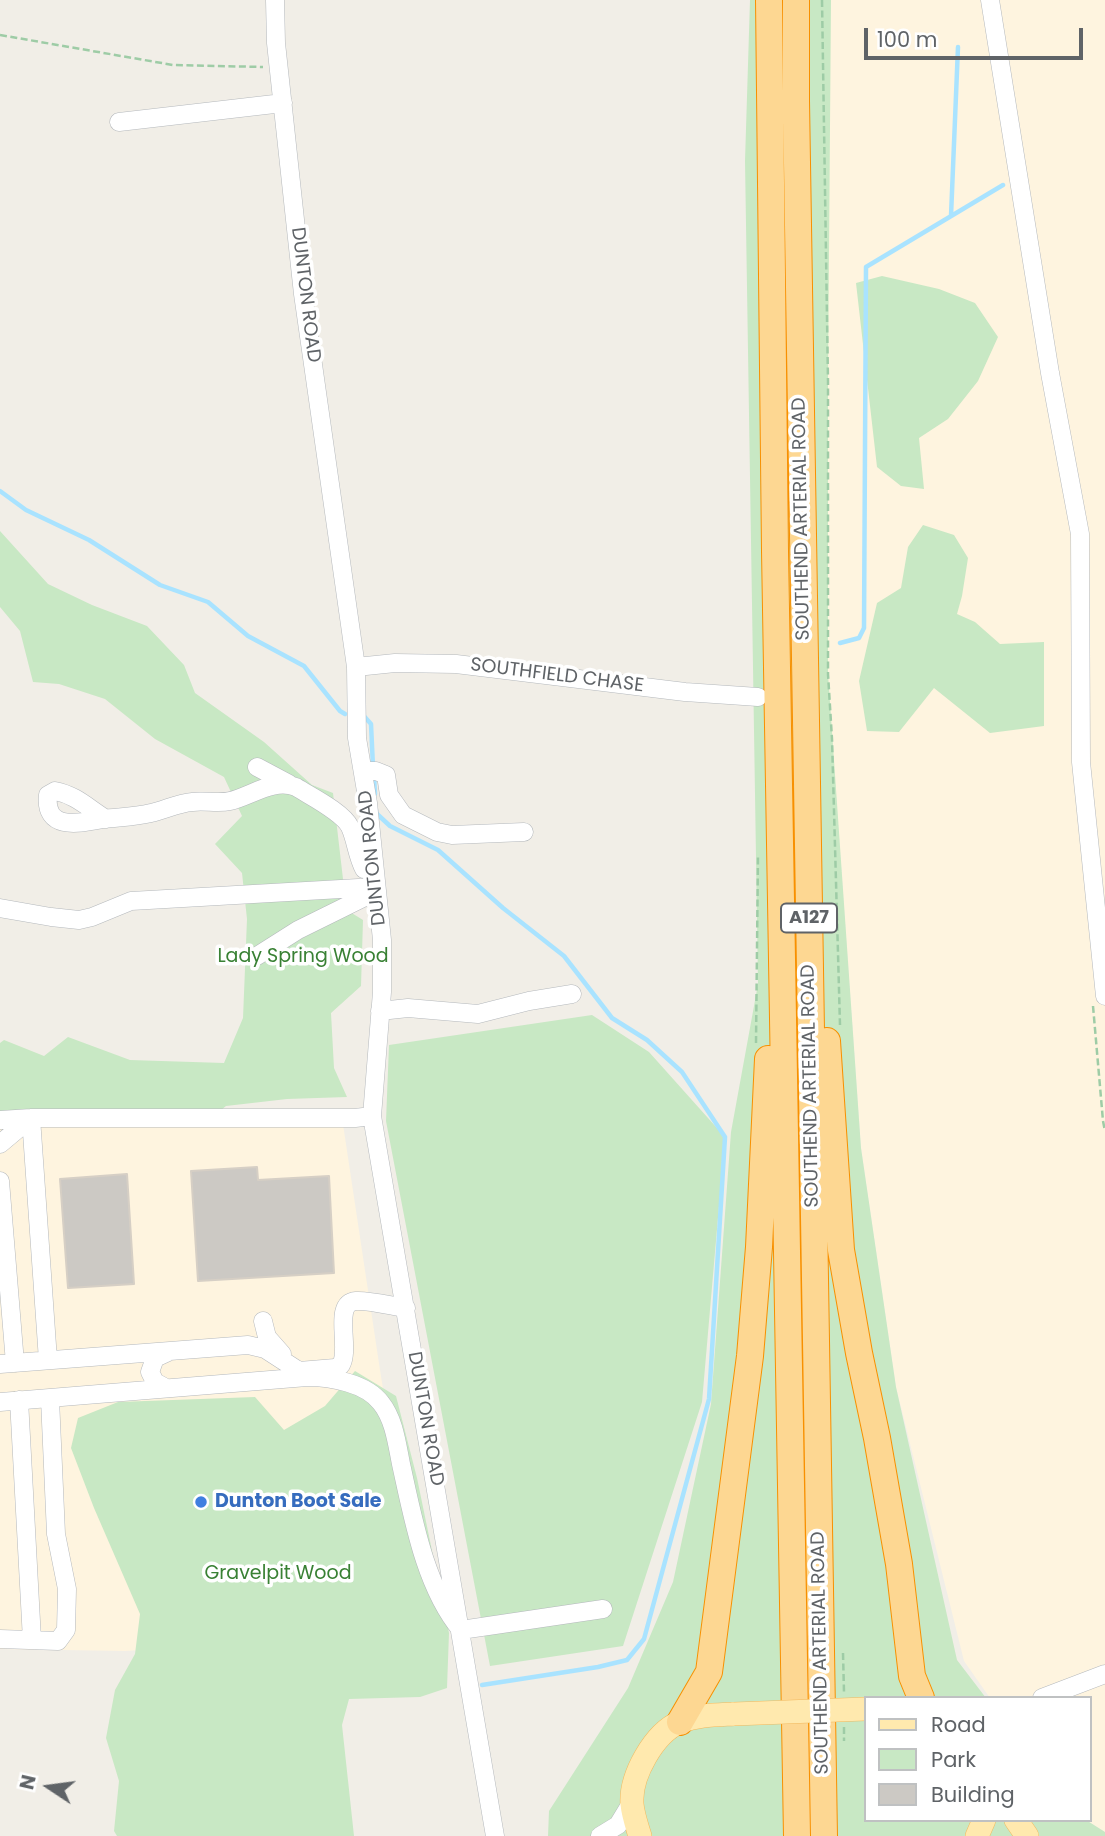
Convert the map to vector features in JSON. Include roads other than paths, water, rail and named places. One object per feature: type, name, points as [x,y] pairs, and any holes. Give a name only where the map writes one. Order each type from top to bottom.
[{"type":"highway","name":"SOUTHEND ARTERIAL ROAD","points":[[769,0],[768,697],[797,1836]]},
{"type":"highway","name":"SOUTHEND ARTERIAL ROAD","points":[[796,0],[824,1836]]},
{"type":"highway","points":[[680,1722],[709,1672],[750,1356],[759,1247],[769,1030],[768,697]]},
{"type":"highway","points":[[807,785],[841,1250],[899,1564],[912,1676],[920,1696]]},
{"type":"main road","points":[[640,1836],[632,1802],[637,1777],[647,1755],[663,1733],[680,1722],[704,1716],[864,1709]]},
{"type":"street","name":"DUNTON ROAD","points":[[275,0],[279,67],[303,294],[356,667],[357,738],[368,803],[382,940],[372,1116],[495,1836]]},
{"type":"street","points":[[990,0],[1050,373],[1080,534],[1081,762],[1099,997]]},
{"type":"street","points":[[119,121],[283,103]]},
{"type":"street","name":"SOUTHFIELD CHASE","points":[[356,667],[395,663],[456,664],[685,692],[768,697]]},
{"type":"street","points":[[257,766],[296,786],[341,816],[349,825],[360,862],[376,882]]},
{"type":"street","points":[[363,771],[376,771],[386,775],[389,795],[403,816],[438,832],[452,835],[524,832]]},
{"type":"street","points":[[106,819],[152,813],[192,802],[228,801],[271,786],[289,784]]},
{"type":"street","points":[[0,908],[79,920],[131,901],[376,882]]},
{"type":"street","points":[[257,956],[376,882]]},
{"type":"street","points":[[380,1011],[408,1008],[478,1014],[529,1001],[572,994]]},
{"type":"street","points":[[0,1120],[372,1116]]},
{"type":"street","points":[[0,1144],[31,1118]]},
{"type":"street","points":[[31,1118],[48,1360]]},
{"type":"street","points":[[0,1181],[12,1363],[0,1374]]},
{"type":"street","points":[[12,1363],[248,1345],[265,1349],[296,1370],[335,1368],[343,1363],[343,1314],[349,1303],[355,1301],[406,1308]]},
{"type":"street","points":[[263,1321],[267,1337],[276,1349],[308,1371]]},
{"type":"street","points":[[166,1388],[155,1382],[150,1372],[155,1358],[170,1351]]},
{"type":"street","points":[[32,1640],[8,1398],[50,1399],[314,1377],[338,1380],[372,1394],[386,1410],[416,1527],[435,1587],[440,1601],[461,1630],[603,1609]]},
{"type":"street","points":[[0,1639],[58,1641],[66,1630],[66,1589],[57,1534],[50,1399]]},
{"type":"street","points":[[1047,1696],[1105,1674]]},
{"type":"street","points":[[600,1836],[618,1825],[632,1802]]},
{"type":"waterway","points":[[951,216],[958,47]]},
{"type":"waterway","points":[[840,643],[859,638],[864,628],[866,267],[1003,185]]},
{"type":"waterway","points":[[0,491],[26,510],[89,540],[160,585],[208,602],[248,636],[304,666],[345,714]]},
{"type":"waterway","points":[[363,715],[371,724],[373,767]]},
{"type":"waterway","points":[[374,775],[375,794]]},
{"type":"waterway","points":[[376,810],[390,826],[438,850],[503,908],[564,956],[612,1018],[647,1040],[682,1072],[725,1137],[709,1399],[644,1639],[627,1660],[482,1685]]},
{"type":"place","name":"Dunton Boot Sale","points":[[201,1502]]},
{"type":"park label","name":"Lady Spring Wood","points":[[303,957]]},
{"type":"park label","name":"Gravelpit Wood","points":[[278,1574]]}]
